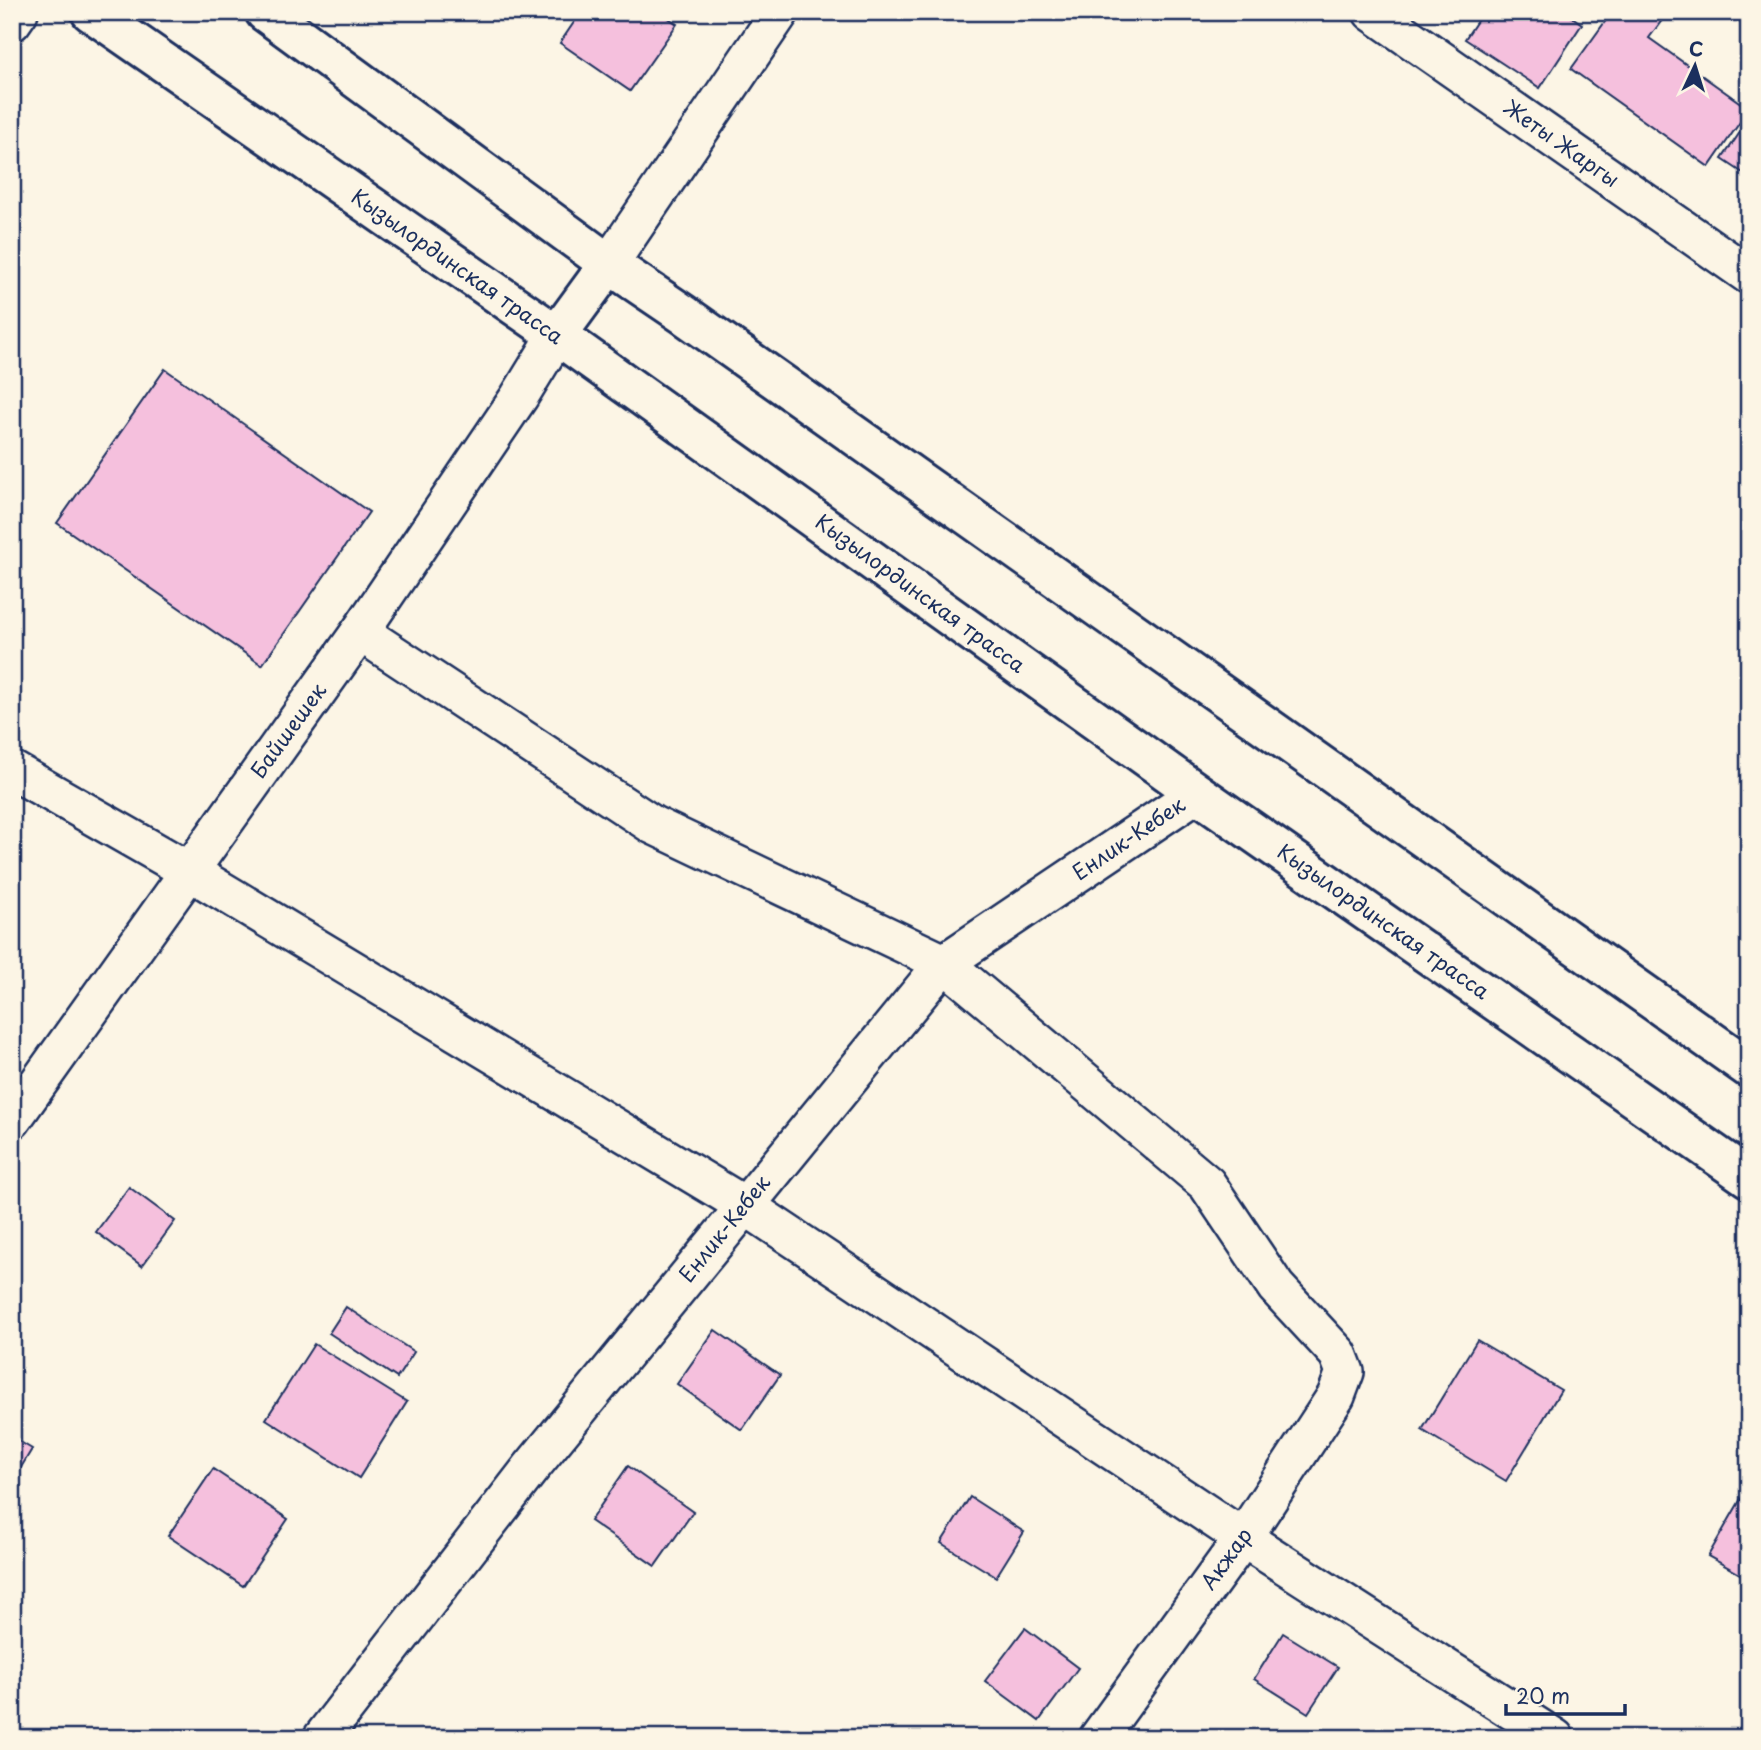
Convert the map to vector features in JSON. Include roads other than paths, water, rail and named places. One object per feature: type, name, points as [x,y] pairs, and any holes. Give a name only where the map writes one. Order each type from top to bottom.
[{"type":"highway","name":"Кызылординская трасса","points":[[91,12],[557,335],[1197,793],[1749,1178]]},
{"type":"highway","points":[[265,12],[609,264],[1749,1068]]},
{"type":"highway","points":[[557,335],[609,264]]},
{"type":"street","points":[[12,22],[19,12]]},
{"type":"street","points":[[609,264],[780,12]]},
{"type":"street","name":"Жеты Жаргы","points":[[1372,12],[1749,275]]},
{"type":"street","name":"Байшешек","points":[[12,1120],[360,632],[519,397],[557,335]]},
{"type":"street","points":[[360,632],[653,825],[944,963]]},
{"type":"street","points":[[12,770],[189,871],[744,1205],[1243,1538],[1555,1738]]},
{"type":"street","name":"Енлик-Кебек","points":[[322,1738],[530,1469],[944,963],[1197,793]]},
{"type":"street","name":"Акжар","points":[[944,963],[1207,1184],[1276,1287],[1338,1354],[1345,1372],[1336,1396],[1243,1538],[1098,1738]]}]
